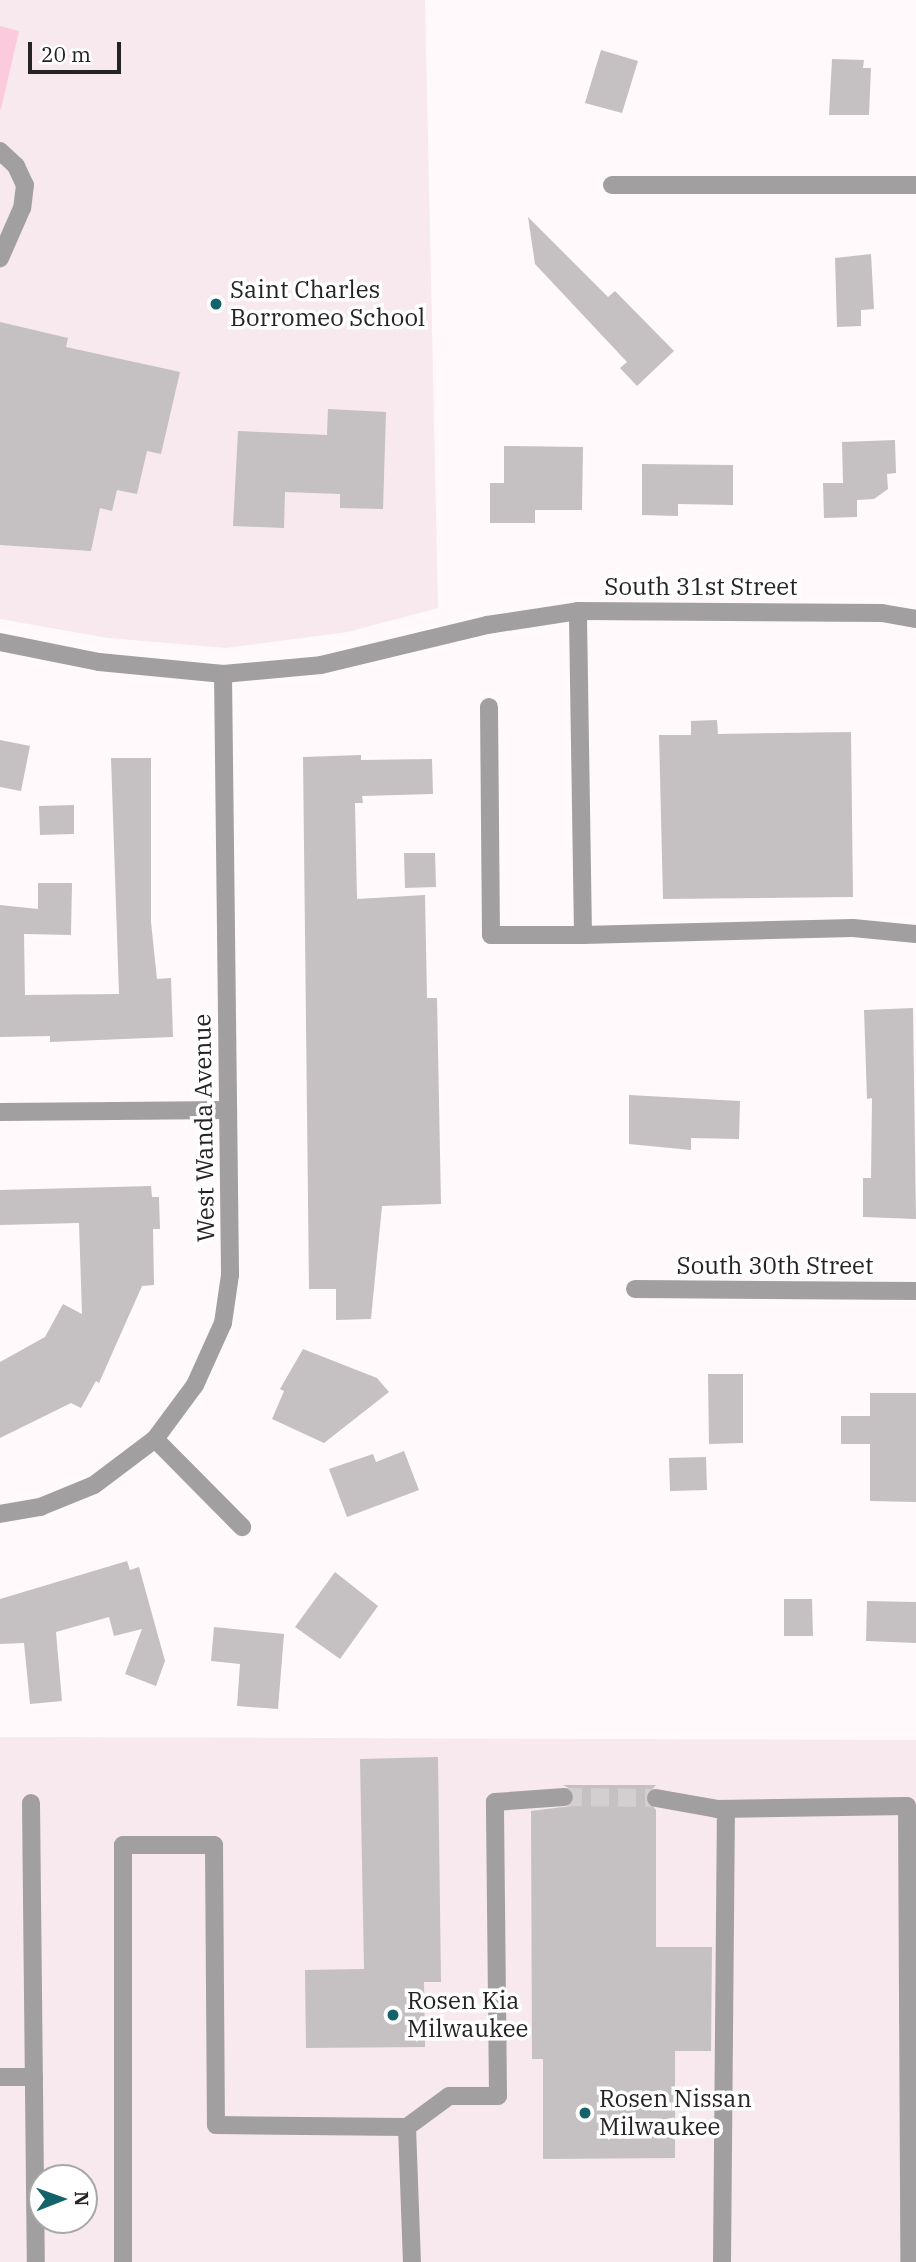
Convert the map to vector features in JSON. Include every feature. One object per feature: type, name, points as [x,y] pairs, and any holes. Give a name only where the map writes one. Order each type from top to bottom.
[{"type":"street","points":[[0,151],[16,166],[25,185],[0,258]]},
{"type":"street","points":[[612,184],[916,185]]},
{"type":"street","points":[[578,611],[583,935]]},
{"type":"street","name":"South 31st Street","points":[[0,642],[99,663],[223,674],[321,665],[487,625],[578,611],[882,613],[916,619]]},
{"type":"street","name":"West Wanda Avenue","points":[[0,1514],[40,1507],[94,1485],[155,1439],[195,1385],[223,1323],[230,1275],[223,674]]},
{"type":"street","points":[[489,707],[491,934],[583,935],[853,928],[916,933]]},
{"type":"street","points":[[0,1112],[228,1110]]},
{"type":"street","name":"South 30th Street","points":[[635,1289],[916,1291]]},
{"type":"street","points":[[155,1439],[242,1527]]},
{"type":"street","points":[[123,2262],[122,1845],[214,1845],[216,2125],[407,2127],[449,2096],[498,2096],[495,1802],[564,1797]]},
{"type":"street","points":[[656,1798],[726,1809],[907,1806],[914,2079],[909,2262]]},
{"type":"street","points":[[31,1803],[37,2262]]},
{"type":"street","points":[[722,2262],[726,1809]]},
{"type":"street","points":[[0,2077],[34,2077]]},
{"type":"street","points":[[407,2127],[412,2262]]},
{"type":"shaded area","name":"Saint Charles Borromeo School","points":[[0,0],[425,0],[438,608],[348,632],[226,648],[108,638],[0,619]]},
{"type":"shaded area","points":[[0,26],[19,31],[1,109],[0,109]]},
{"type":"shaded area","points":[[0,1737],[916,1740],[916,2262],[0,2262]]},
{"type":"building","points":[[601,50],[638,61],[622,113],[585,103]]},
{"type":"building","points":[[832,59],[864,60],[863,68],[871,68],[869,115],[829,115]]},
{"type":"building","points":[[528,217],[608,297],[615,291],[674,351],[637,386],[620,368],[627,362],[535,264]]},
{"type":"building","points":[[871,254],[874,309],[861,310],[861,326],[837,327],[835,258]]},
{"type":"building","points":[[0,322],[68,338],[66,347],[180,372],[161,454],[147,451],[137,494],[117,490],[112,511],[100,508],[91,551],[0,545]]},
{"type":"building","points":[[328,409],[386,412],[383,509],[340,508],[340,494],[285,492],[284,528],[233,526],[238,431],[327,435]]},
{"type":"building","points":[[895,440],[896,473],[887,474],[888,489],[874,499],[857,500],[857,517],[824,518],[823,483],[843,483],[842,442]]},
{"type":"building","points":[[504,446],[583,447],[582,510],[535,510],[535,523],[490,523],[490,483],[504,483]]},
{"type":"building","points":[[642,464],[733,465],[733,505],[678,504],[678,516],[642,515]]},
{"type":"building","points":[[717,720],[718,734],[851,732],[853,897],[663,899],[659,735],[691,735],[691,721]]},
{"type":"building","points":[[0,740],[30,746],[21,791],[0,787]]},
{"type":"building","points":[[361,755],[361,760],[432,759],[433,794],[362,796],[363,803],[355,803],[357,899],[425,895],[427,998],[437,998],[441,1204],[382,1206],[371,1319],[336,1320],[336,1289],[309,1289],[303,757]]},
{"type":"building","points":[[111,758],[151,758],[151,922],[157,979],[171,978],[173,1037],[50,1042],[50,1036],[0,1037],[0,905],[38,909],[38,883],[72,883],[71,935],[24,934],[25,995],[119,994]]},
{"type":"building","points":[[74,805],[74,834],[40,835],[39,806]]},
{"type":"building","points":[[404,853],[435,853],[436,887],[405,888]]},
{"type":"building","points":[[913,1008],[916,1219],[863,1217],[863,1178],[871,1178],[872,1098],[867,1099],[864,1010]]},
{"type":"building","points":[[629,1095],[740,1101],[739,1139],[691,1138],[691,1150],[629,1144]]},
{"type":"building","points":[[151,1186],[152,1197],[159,1197],[160,1229],[153,1229],[154,1285],[142,1286],[99,1383],[96,1381],[81,1408],[71,1403],[0,1438],[0,1362],[45,1337],[63,1304],[82,1314],[79,1223],[0,1225],[0,1190]]},
{"type":"building","points":[[303,1349],[377,1378],[389,1392],[324,1443],[272,1419],[284,1391],[280,1389]]},
{"type":"building","points":[[708,1374],[743,1374],[743,1443],[709,1444]]},
{"type":"building","points":[[870,1393],[916,1393],[916,1502],[870,1501],[870,1444],[841,1444],[841,1416],[870,1416]]},
{"type":"building","points":[[404,1451],[419,1490],[347,1517],[329,1469],[373,1454],[376,1462]]},
{"type":"building","points":[[706,1457],[707,1490],[670,1491],[669,1458]]},
{"type":"building","points":[[127,1561],[130,1570],[139,1567],[165,1661],[156,1686],[125,1674],[142,1629],[114,1636],[109,1617],[56,1632],[62,1701],[30,1704],[24,1643],[0,1644],[0,1599]]},
{"type":"building","points":[[335,1572],[378,1606],[340,1659],[295,1627]]},
{"type":"building","points":[[784,1599],[812,1599],[813,1636],[784,1636]]},
{"type":"building","points":[[867,1601],[916,1602],[916,1643],[866,1641]]},
{"type":"building","points":[[214,1627],[284,1634],[278,1709],[237,1706],[240,1664],[211,1661]]},
{"type":"building","points":[[438,1757],[441,1982],[424,1982],[425,2047],[306,2048],[305,1970],[364,1969],[360,1759]]},
{"type":"building","points":[[563,1785],[656,1785],[645,1797],[656,1810],[656,1947],[712,1947],[711,2051],[675,2051],[675,2158],[543,2159],[543,2059],[532,2059],[531,1811],[571,1806],[574,1791]]},
{"type":"tunnel","points":[[564,1797],[656,1798]]},
{"type":"place","name":"Saint Charles Borromeo School","points":[[216,304]]},
{"type":"place","name":"Rosen Kia Milwaukee","points":[[393,2015]]},
{"type":"place","name":"Rosen Nissan Milwaukee","points":[[585,2113]]}]
